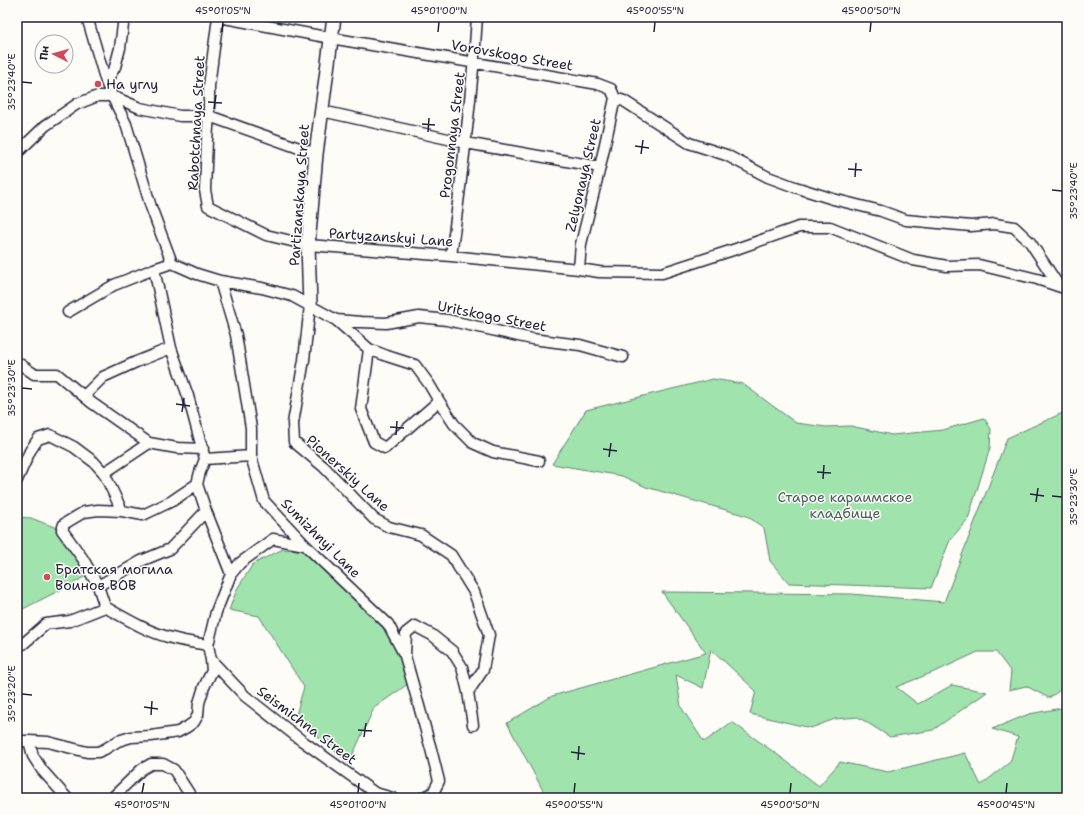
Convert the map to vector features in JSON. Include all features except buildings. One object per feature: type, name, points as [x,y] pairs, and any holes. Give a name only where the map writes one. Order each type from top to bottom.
[{"type":"street","points":[[68,312],[114,285],[172,263],[151,207],[126,124],[106,82],[88,17]]},
{"type":"street","points":[[106,82],[115,67],[120,48],[124,17]]},
{"type":"street","name":"Vorovskogo Street","points":[[219,17],[598,84],[689,142],[726,155],[768,177],[795,187],[833,199],[881,211],[906,220],[971,226],[995,224],[1014,228],[1030,242],[1063,288]]},
{"type":"street","name":"Rabotchnaya Street","points":[[208,206],[205,190],[207,140],[210,116],[209,86],[219,17]]},
{"type":"street","name":"Partizanskaya Street","points":[[292,423],[304,360],[310,305],[308,245],[316,154],[334,17]]},
{"type":"street","name":"Progonnaya Street","points":[[451,256],[466,143],[477,17]]},
{"type":"street","name":"Zelyonaya Street","points":[[579,269],[581,244],[600,167],[613,93]]},
{"type":"street","points":[[17,153],[45,126],[77,104],[98,96],[112,96],[140,108],[180,116],[210,116],[316,154]]},
{"type":"street","points":[[322,111],[466,143],[600,167]]},
{"type":"street","name":"Partyzanskyi Lane","points":[[208,206],[266,235],[308,245],[451,256],[599,272],[662,273],[799,227],[830,227],[913,260],[947,266],[979,265],[1037,279],[1063,288]]},
{"type":"street","name":"Uritskogo Street","points":[[172,263],[197,274],[220,281],[262,288],[292,296],[336,320],[386,323],[419,317],[447,320],[532,339],[580,344],[624,357]]},
{"type":"street","points":[[154,269],[171,348],[188,396],[204,454],[197,484],[206,512],[231,574]]},
{"type":"street","name":"Sumizhnyi Lane","points":[[220,281],[236,335],[250,428],[251,456],[264,501],[305,545],[388,624],[405,656],[431,749],[439,781],[434,796]]},
{"type":"street","points":[[336,320],[368,349],[415,365],[429,384],[454,424],[473,444],[493,452],[538,461]]},
{"type":"street","points":[[84,396],[103,377],[171,348]]},
{"type":"street","points":[[368,349],[361,409],[374,442],[385,448],[439,401]]},
{"type":"street","points":[[17,362],[34,374],[57,374],[92,403],[149,443],[204,454],[251,456]]},
{"type":"street","name":"Pionerskiy Lane","points":[[292,423],[294,442],[324,467],[374,519],[389,527],[421,535],[451,555],[474,592],[489,635],[483,670],[468,692]]},
{"type":"street","points":[[17,480],[30,451],[38,439],[50,436],[74,447],[94,462],[104,473],[122,511]]},
{"type":"street","points":[[104,473],[149,443]]},
{"type":"street","points":[[197,484],[172,501],[143,516],[122,511],[98,510],[84,512],[64,524],[62,530],[83,559],[98,586],[105,607],[146,629],[168,637],[208,646]]},
{"type":"street","points":[[98,586],[140,561],[170,549],[206,512]]},
{"type":"street","points":[[17,741],[48,742],[87,752],[98,752],[118,741],[130,737],[178,732],[187,727],[194,722],[198,714],[202,693],[212,671],[208,646],[216,612],[231,574],[240,563],[273,539],[305,545]]},
{"type":"street","points":[[17,647],[24,644],[46,624],[70,620],[105,607]]},
{"type":"street","points":[[405,656],[406,633],[415,626],[432,635],[452,651],[462,667],[468,692],[473,725]]},
{"type":"street","name":"Seismichna Street","points":[[211,660],[245,696],[301,740],[374,793],[394,798]]},
{"type":"street","points":[[30,741],[33,756],[67,798]]},
{"type":"street","points":[[112,798],[142,769],[151,764],[164,764],[174,770],[192,798]]},
{"type":"street","points":[[422,798],[434,796]]},
{"type":"green space","name":"Старое караимское кладбище","points":[[713,379],[743,384],[796,423],[826,427],[851,426],[892,435],[943,430],[984,418],[991,429],[990,448],[968,519],[950,540],[931,588],[789,583],[770,561],[764,528],[747,516],[646,487],[622,476],[552,464],[586,410]]},
{"type":"green space","points":[[1067,411],[1067,685],[1049,698],[1026,686],[1009,690],[1011,672],[996,652],[978,652],[939,670],[896,687],[918,704],[952,685],[987,692],[933,730],[890,737],[858,717],[835,719],[811,728],[750,714],[756,691],[711,649],[703,688],[676,675],[681,707],[704,742],[732,722],[819,786],[840,762],[888,772],[965,753],[981,785],[1010,762],[1018,737],[992,729],[1029,714],[1067,707],[1067,798],[547,798],[507,723],[552,696],[706,653],[662,592],[851,594],[944,602],[1007,438]]},
{"type":"green space","points":[[17,517],[31,518],[62,530],[89,574],[17,612]]},
{"type":"green space","points":[[283,549],[308,551],[388,629],[412,681],[374,708],[349,763],[295,718],[304,687],[259,616],[229,610],[237,589],[253,564]]},
{"type":"place","name":"На углу","points":[[98,84]]},
{"type":"place","name":"Братская могила Воинов ВОВ","points":[[47,577]]}]
